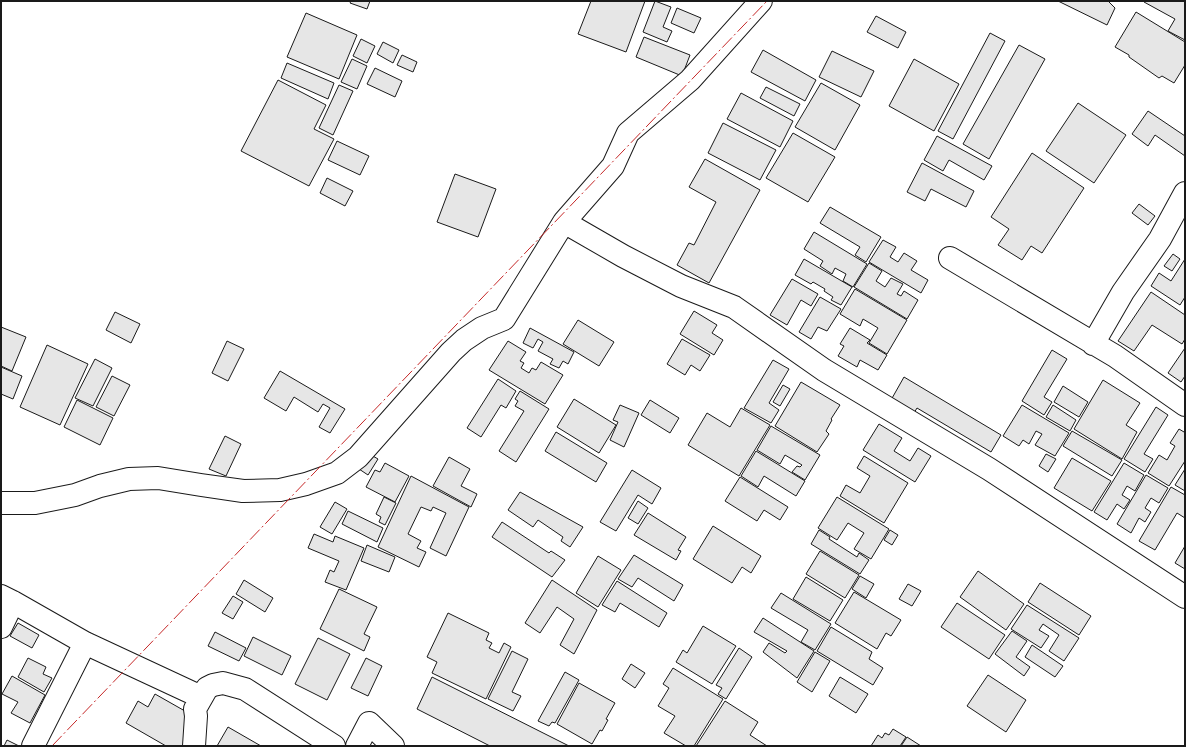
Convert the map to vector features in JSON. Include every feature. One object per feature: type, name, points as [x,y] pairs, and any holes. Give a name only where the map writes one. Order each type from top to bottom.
[{"type":"street","points":[[1,503],[35,503],[75,495],[100,486],[129,479],[158,478],[243,490],[280,490],[306,484],[337,473],[358,457],[451,352],[464,340],[482,328],[504,319],[564,222],[613,166],[628,133],[690,80],[761,1]]},
{"type":"street","points":[[1093,344],[1123,292],[1160,239],[1185,193]]},
{"type":"street","points":[[564,222],[623,256],[681,286],[734,307],[824,370],[989,469],[1185,597]]},
{"type":"street","points":[[950,258],[1115,356],[1185,405]]},
{"type":"street","points":[[1,627],[7,599],[85,643],[201,697]]},
{"type":"street","points":[[33,746],[85,643]]},
{"type":"street","points":[[194,746],[195,709],[207,688],[223,683],[245,689],[334,746]]},
{"type":"street","points":[[357,746],[369,723],[393,746]]},
{"type":"building","points":[[351,1],[370,1],[367,9],[350,3]]},
{"type":"building","points":[[591,1],[645,1],[626,52],[578,34]]},
{"type":"building","points":[[655,1],[671,7],[663,27],[672,31],[667,42],[643,32]]},
{"type":"building","points":[[1058,1],[1110,1],[1109,2],[1115,8],[1107,25]]},
{"type":"building","points":[[1144,2],[1185,2],[1185,40],[1168,31],[1175,19]]},
{"type":"building","points":[[677,8],[701,18],[694,33],[671,23]]},
{"type":"building","points":[[1136,12],[1185,42],[1185,65],[1174,83],[1162,76],[1159,78],[1129,57],[1129,55],[1115,47]]},
{"type":"building","points":[[306,13],[357,35],[339,79],[287,57]]},
{"type":"building","points":[[876,16],[906,32],[898,48],[867,32]]},
{"type":"building","points":[[990,33],[1005,41],[953,139],[938,131]]},
{"type":"building","points":[[644,37],[690,55],[682,76],[636,57]]},
{"type":"building","points":[[361,39],[375,46],[367,63],[353,56]]},
{"type":"building","points":[[383,42],[399,50],[393,63],[377,54]]},
{"type":"building","points":[[1019,45],[1045,59],[989,159],[963,144]]},
{"type":"building","points":[[763,50],[816,80],[805,101],[751,72]]},
{"type":"building","points":[[832,51],[874,71],[861,97],[819,77]]},
{"type":"building","points":[[402,55],[417,62],[413,72],[397,65]]},
{"type":"building","points":[[352,59],[367,66],[357,89],[341,82]]},
{"type":"building","points":[[914,59],[959,84],[934,131],[889,106]]},
{"type":"building","points":[[287,63],[334,83],[328,99],[281,78]]},
{"type":"building","points":[[375,68],[402,81],[395,97],[367,84]]},
{"type":"building","points":[[278,80],[326,105],[314,129],[334,139],[309,186],[241,151]]},
{"type":"building","points":[[821,83],[860,105],[835,150],[795,127]]},
{"type":"building","points":[[339,85],[353,91],[333,135],[319,128]]},
{"type":"building","points":[[766,87],[800,104],[794,116],[760,98]]},
{"type":"building","points":[[741,93],[793,121],[780,147],[727,119]]},
{"type":"building","points":[[1078,103],[1126,135],[1094,183],[1046,151]]},
{"type":"building","points":[[1148,111],[1185,136],[1185,156],[1155,135],[1148,146],[1132,134]]},
{"type":"building","points":[[723,123],[776,150],[760,180],[708,153]]},
{"type":"building","points":[[793,133],[835,157],[808,202],[766,178]]},
{"type":"building","points":[[937,136],[992,166],[984,180],[949,160],[943,171],[924,160]]},
{"type":"building","points":[[337,141],[369,156],[360,175],[328,160]]},
{"type":"building","points":[[1032,153],[1084,188],[1042,253],[1031,246],[1022,260],[998,245],[1009,229],[991,217]]},
{"type":"building","points":[[705,159],[760,190],[709,283],[677,265],[689,243],[694,245],[716,202],[689,187]]},
{"type":"building","points":[[922,163],[974,191],[966,207],[931,189],[925,201],[907,192]]},
{"type":"building","points":[[455,174],[496,189],[478,237],[437,222]]},
{"type":"building","points":[[327,178],[353,191],[345,206],[320,193]]},
{"type":"building","points":[[1139,204],[1155,216],[1148,225],[1132,213]]},
{"type":"building","points":[[830,207],[881,237],[866,262],[855,255],[860,247],[820,223]]},
{"type":"building","points":[[814,232],[867,264],[853,287],[843,281],[846,274],[835,268],[832,274],[820,266],[823,261],[804,249]]},
{"type":"building","points":[[883,240],[896,247],[890,257],[898,262],[904,253],[917,261],[911,270],[928,280],[921,293],[869,262]]},
{"type":"building","points":[[1173,254],[1180,259],[1172,271],[1164,266]]},
{"type":"building","points":[[804,259],[852,287],[841,305],[831,300],[833,297],[824,291],[825,289],[813,282],[811,284],[795,275]]},
{"type":"building","points":[[1185,259],[1185,297],[1180,305],[1151,286],[1159,273],[1171,281]]},
{"type":"building","points":[[869,263],[882,271],[876,281],[885,287],[891,278],[903,284],[897,294],[901,296],[904,291],[918,300],[907,319],[854,287]]},
{"type":"building","points":[[792,279],[818,294],[811,306],[801,300],[787,325],[770,315]]},
{"type":"building","points":[[855,289],[907,320],[887,354],[869,343],[878,328],[863,319],[860,326],[840,314]]},
{"type":"building","points":[[1151,292],[1185,315],[1185,339],[1182,344],[1152,325],[1134,351],[1118,341]]},
{"type":"building","points":[[820,297],[841,309],[827,331],[818,327],[811,339],[799,332]]},
{"type":"building","points":[[694,311],[717,325],[712,333],[723,340],[714,355],[680,334]]},
{"type":"building","points":[[115,312],[140,324],[131,343],[106,330]]},
{"type":"building","points":[[578,320],[614,342],[599,366],[563,344]]},
{"type":"building","points":[[1,327],[26,337],[12,371],[1,366]]},
{"type":"building","points":[[530,328],[574,352],[568,364],[563,361],[559,368],[550,364],[553,359],[538,351],[543,342],[538,339],[533,348],[523,343]]},
{"type":"building","points":[[850,328],[870,340],[867,343],[887,355],[878,370],[860,360],[857,367],[838,356],[844,346],[840,344]]},
{"type":"building","points":[[682,339],[710,355],[700,371],[691,365],[685,375],[667,364]]},
{"type":"building","points":[[227,341],[244,349],[228,381],[212,373]]},
{"type":"building","points":[[508,341],[526,352],[520,361],[524,363],[521,368],[529,373],[532,368],[536,370],[541,362],[563,375],[545,404],[489,370]]},
{"type":"building","points":[[47,345],[88,364],[60,425],[20,407]]},
{"type":"building","points":[[1185,348],[1185,376],[1181,382],[1168,373]]},
{"type":"building","points":[[1052,350],[1067,359],[1044,397],[1052,402],[1044,415],[1022,401]]},
{"type":"building","points":[[95,359],[112,368],[93,406],[75,398]]},
{"type":"building","points":[[773,360],[789,369],[769,403],[779,410],[771,423],[744,408]]},
{"type":"building","points":[[1,367],[22,376],[13,399],[1,394]]},
{"type":"building","points":[[280,371],[345,409],[330,433],[319,427],[330,408],[323,404],[318,412],[294,397],[286,411],[264,398]]},
{"type":"building","points":[[112,376],[130,385],[114,416],[96,407]]},
{"type":"building","points":[[904,377],[1001,435],[991,452],[917,408],[914,413],[891,400]]},
{"type":"building","points":[[498,379],[516,391],[506,408],[501,405],[481,437],[467,428]]},
{"type":"building","points":[[1103,380],[1140,403],[1126,425],[1137,432],[1122,459],[1074,429]]},
{"type":"building","points":[[801,382],[840,405],[831,419],[832,420],[826,431],[829,434],[817,452],[775,426]]},
{"type":"building","points":[[783,385],[790,389],[780,406],[773,402]]},
{"type":"building","points":[[1063,386],[1088,402],[1079,417],[1054,402]]},
{"type":"building","points":[[520,391],[549,409],[516,462],[499,451],[524,411],[515,406],[518,401],[515,399]]},
{"type":"building","points":[[574,399],[616,425],[599,453],[557,427]]},
{"type":"building","points":[[77,400],[113,418],[100,445],[64,427]]},
{"type":"building","points":[[650,400],[679,418],[670,433],[641,415]]},
{"type":"building","points":[[620,405],[639,413],[624,447],[610,440],[618,422],[613,420]]},
{"type":"building","points":[[1022,405],[1069,433],[1055,456],[1035,445],[1042,434],[1036,431],[1029,444],[1023,440],[1019,446],[1003,436]]},
{"type":"building","points":[[1053,405],[1076,420],[1070,431],[1046,417]]},
{"type":"building","points":[[1156,407],[1168,415],[1144,454],[1153,459],[1145,472],[1124,459]]},
{"type":"building","points":[[741,408],[770,425],[739,476],[688,445],[707,413],[730,427]]},
{"type":"building","points":[[879,424],[902,438],[894,451],[910,461],[918,448],[931,456],[915,482],[863,450]]},
{"type":"building","points":[[771,426],[820,455],[805,480],[792,472],[797,466],[800,467],[802,465],[785,455],[780,464],[757,450]]},
{"type":"building","points":[[1179,429],[1184,432],[1185,430],[1185,461],[1169,486],[1148,473],[1159,455],[1167,460],[1175,446],[1170,443]]},
{"type":"building","points":[[1072,431],[1122,460],[1112,476],[1063,446]]},
{"type":"building","points":[[556,432],[607,463],[596,482],[545,451]]},
{"type":"building","points":[[225,436],[241,444],[226,476],[209,469]]},
{"type":"building","points":[[756,451],[805,481],[796,496],[764,476],[758,487],[741,476]]},
{"type":"building","points":[[366,452],[378,459],[368,475],[356,467]]},
{"type":"building","points":[[1046,454],[1056,459],[1048,472],[1039,466]]},
{"type":"building","points":[[864,456],[908,483],[884,523],[840,496],[846,485],[860,493],[870,476],[857,468]]},
{"type":"building","points":[[449,457],[470,469],[461,486],[477,494],[471,507],[433,486]]},
{"type":"building","points":[[1072,458],[1111,481],[1092,511],[1054,488]]},
{"type":"building","points":[[385,463],[409,476],[395,502],[366,487],[375,470],[380,472]]},
{"type":"building","points":[[1124,463],[1144,475],[1135,491],[1127,486],[1122,495],[1130,500],[1124,509],[1117,504],[1107,520],[1094,512]]},
{"type":"building","points":[[1185,469],[1185,491],[1175,485]]},
{"type":"building","points":[[632,470],[661,488],[652,504],[638,495],[616,531],[600,522]]},
{"type":"building","points":[[1146,475],[1168,488],[1159,503],[1151,498],[1145,508],[1151,512],[1145,522],[1139,518],[1131,533],[1117,524]]},
{"type":"building","points":[[411,476],[469,507],[446,556],[430,548],[446,513],[433,507],[431,511],[421,507],[408,534],[421,541],[417,548],[426,552],[419,567],[378,547]]},
{"type":"building","points":[[740,477],[788,507],[780,520],[764,510],[757,521],[725,501]]},
{"type":"building","points":[[1171,487],[1185,495],[1185,518],[1177,513],[1155,550],[1139,541]]},
{"type":"building","points":[[520,492],[583,527],[570,547],[561,541],[563,537],[538,520],[533,527],[508,510]]},
{"type":"building","points":[[384,497],[396,503],[385,525],[379,522],[381,517],[376,514]]},
{"type":"building","points":[[837,497],[889,529],[871,559],[854,549],[864,533],[848,523],[837,540],[818,528]]},
{"type":"building","points":[[638,501],[648,508],[638,524],[628,518]]},
{"type":"building","points":[[335,502],[347,509],[332,534],[320,527]]},
{"type":"building","points":[[348,511],[383,528],[377,542],[342,524]]},
{"type":"building","points":[[648,513],[686,537],[678,550],[681,551],[676,560],[634,535]]},
{"type":"building","points":[[502,522],[549,553],[551,551],[565,560],[552,577],[492,537]]},
{"type":"building","points":[[713,526],[761,556],[751,573],[742,567],[732,583],[693,559]]},
{"type":"building","points":[[819,530],[830,537],[829,539],[857,557],[859,553],[869,560],[860,574],[811,544]]},
{"type":"building","points":[[890,530],[898,535],[892,545],[884,540]]},
{"type":"building","points":[[314,534],[333,542],[335,536],[364,548],[346,590],[325,582],[330,570],[334,572],[339,561],[308,548]]},
{"type":"building","points":[[367,545],[395,557],[389,572],[361,561]]},
{"type":"building","points":[[1185,546],[1185,569],[1175,563]]},
{"type":"building","points":[[820,551],[859,575],[845,598],[806,574]]},
{"type":"building","points":[[634,555],[683,585],[674,601],[638,578],[632,587],[618,579]]},
{"type":"building","points":[[598,556],[621,570],[598,607],[576,593]]},
{"type":"building","points":[[978,571],[1024,604],[1006,630],[960,597]]},
{"type":"building","points":[[860,576],[874,584],[866,598],[852,589]]},
{"type":"building","points":[[806,577],[843,600],[830,621],[793,599]]},
{"type":"building","points":[[244,580],[273,598],[265,612],[236,594]]},
{"type":"building","points":[[552,580],[597,610],[574,654],[560,645],[574,619],[557,607],[540,633],[525,623]]},
{"type":"building","points":[[617,581],[667,613],[659,627],[620,603],[615,612],[602,605]]},
{"type":"building","points":[[1040,583],[1091,616],[1079,635],[1028,602]]},
{"type":"building","points":[[908,584],[921,591],[912,606],[899,599]]},
{"type":"building","points":[[339,589],[377,607],[364,634],[370,637],[364,651],[320,629]]},
{"type":"building","points":[[854,592],[901,620],[891,636],[886,633],[877,649],[835,623]]},
{"type":"building","points":[[781,593],[831,624],[815,650],[801,642],[808,630],[771,608]]},
{"type":"building","points":[[233,596],[243,602],[233,619],[222,613]]},
{"type":"building","points":[[957,603],[1005,635],[989,659],[941,627]]},
{"type":"building","points":[[1027,605],[1079,638],[1064,661],[1049,651],[1059,635],[1043,624],[1039,630],[1049,636],[1041,648],[1011,629]]},
{"type":"building","points":[[448,613],[489,633],[486,640],[492,643],[489,648],[499,653],[504,643],[511,647],[486,699],[432,673],[437,662],[427,657]]},
{"type":"building","points":[[763,618],[814,651],[797,678],[763,652],[769,643],[785,653],[787,651],[754,632]]},
{"type":"building","points":[[18,623],[39,635],[32,648],[10,636]]},
{"type":"building","points":[[703,626],[736,646],[712,684],[676,662],[683,650],[687,653]]},
{"type":"building","points":[[831,627],[872,652],[869,659],[883,668],[873,685],[817,651]]},
{"type":"building","points":[[1012,631],[1027,641],[1016,657],[1030,667],[1024,676],[995,654]]},
{"type":"building","points":[[215,632],[246,648],[239,661],[208,646]]},
{"type":"building","points":[[253,637],[291,656],[282,675],[244,656]]},
{"type":"building","points":[[318,638],[350,654],[327,700],[295,684]]},
{"type":"building","points":[[1032,645],[1063,666],[1055,677],[1025,657]]},
{"type":"building","points":[[739,648],[752,657],[726,699],[718,694],[722,688],[716,685]]},
{"type":"building","points":[[512,651],[528,659],[512,692],[521,696],[513,711],[488,699]]},
{"type":"building","points":[[815,652],[830,661],[812,692],[797,682]]},
{"type":"building","points":[[28,658],[46,667],[43,674],[52,678],[44,692],[18,677]]},
{"type":"building","points":[[366,658],[382,666],[368,696],[351,688]]},
{"type":"building","points":[[631,664],[645,673],[635,688],[622,679]]},
{"type":"building","points":[[673,668],[723,699],[694,746],[686,746],[664,733],[675,716],[658,706],[669,688],[663,684]]},
{"type":"building","points":[[565,672],[579,680],[555,723],[552,722],[549,726],[538,721]]},
{"type":"building","points":[[988,675],[1026,700],[1006,732],[967,706]]},
{"type":"building","points":[[12,676],[45,695],[30,723],[11,713],[18,702],[2,694]]},
{"type":"building","points":[[432,677],[569,746],[490,746],[417,709]]},
{"type":"building","points":[[840,677],[868,694],[856,713],[829,696]]},
{"type":"building","points":[[579,683],[615,703],[606,719],[608,720],[602,731],[600,730],[592,744],[557,724]]},
{"type":"building","points":[[155,694],[199,719],[183,746],[166,746],[126,723],[138,701],[148,707]]},
{"type":"building","points":[[725,701],[758,722],[750,735],[767,746],[696,746]]},
{"type":"building","points":[[228,727],[261,746],[217,746]]},
{"type":"building","points":[[893,729],[906,737],[900,746],[871,746],[878,735],[882,738],[885,733],[889,735]]},
{"type":"building","points":[[907,737],[921,746],[901,746]]},
{"type":"building","points":[[7,740],[19,746],[4,746]]},
{"type":"power","points":[[52,746],[767,1]]}]
